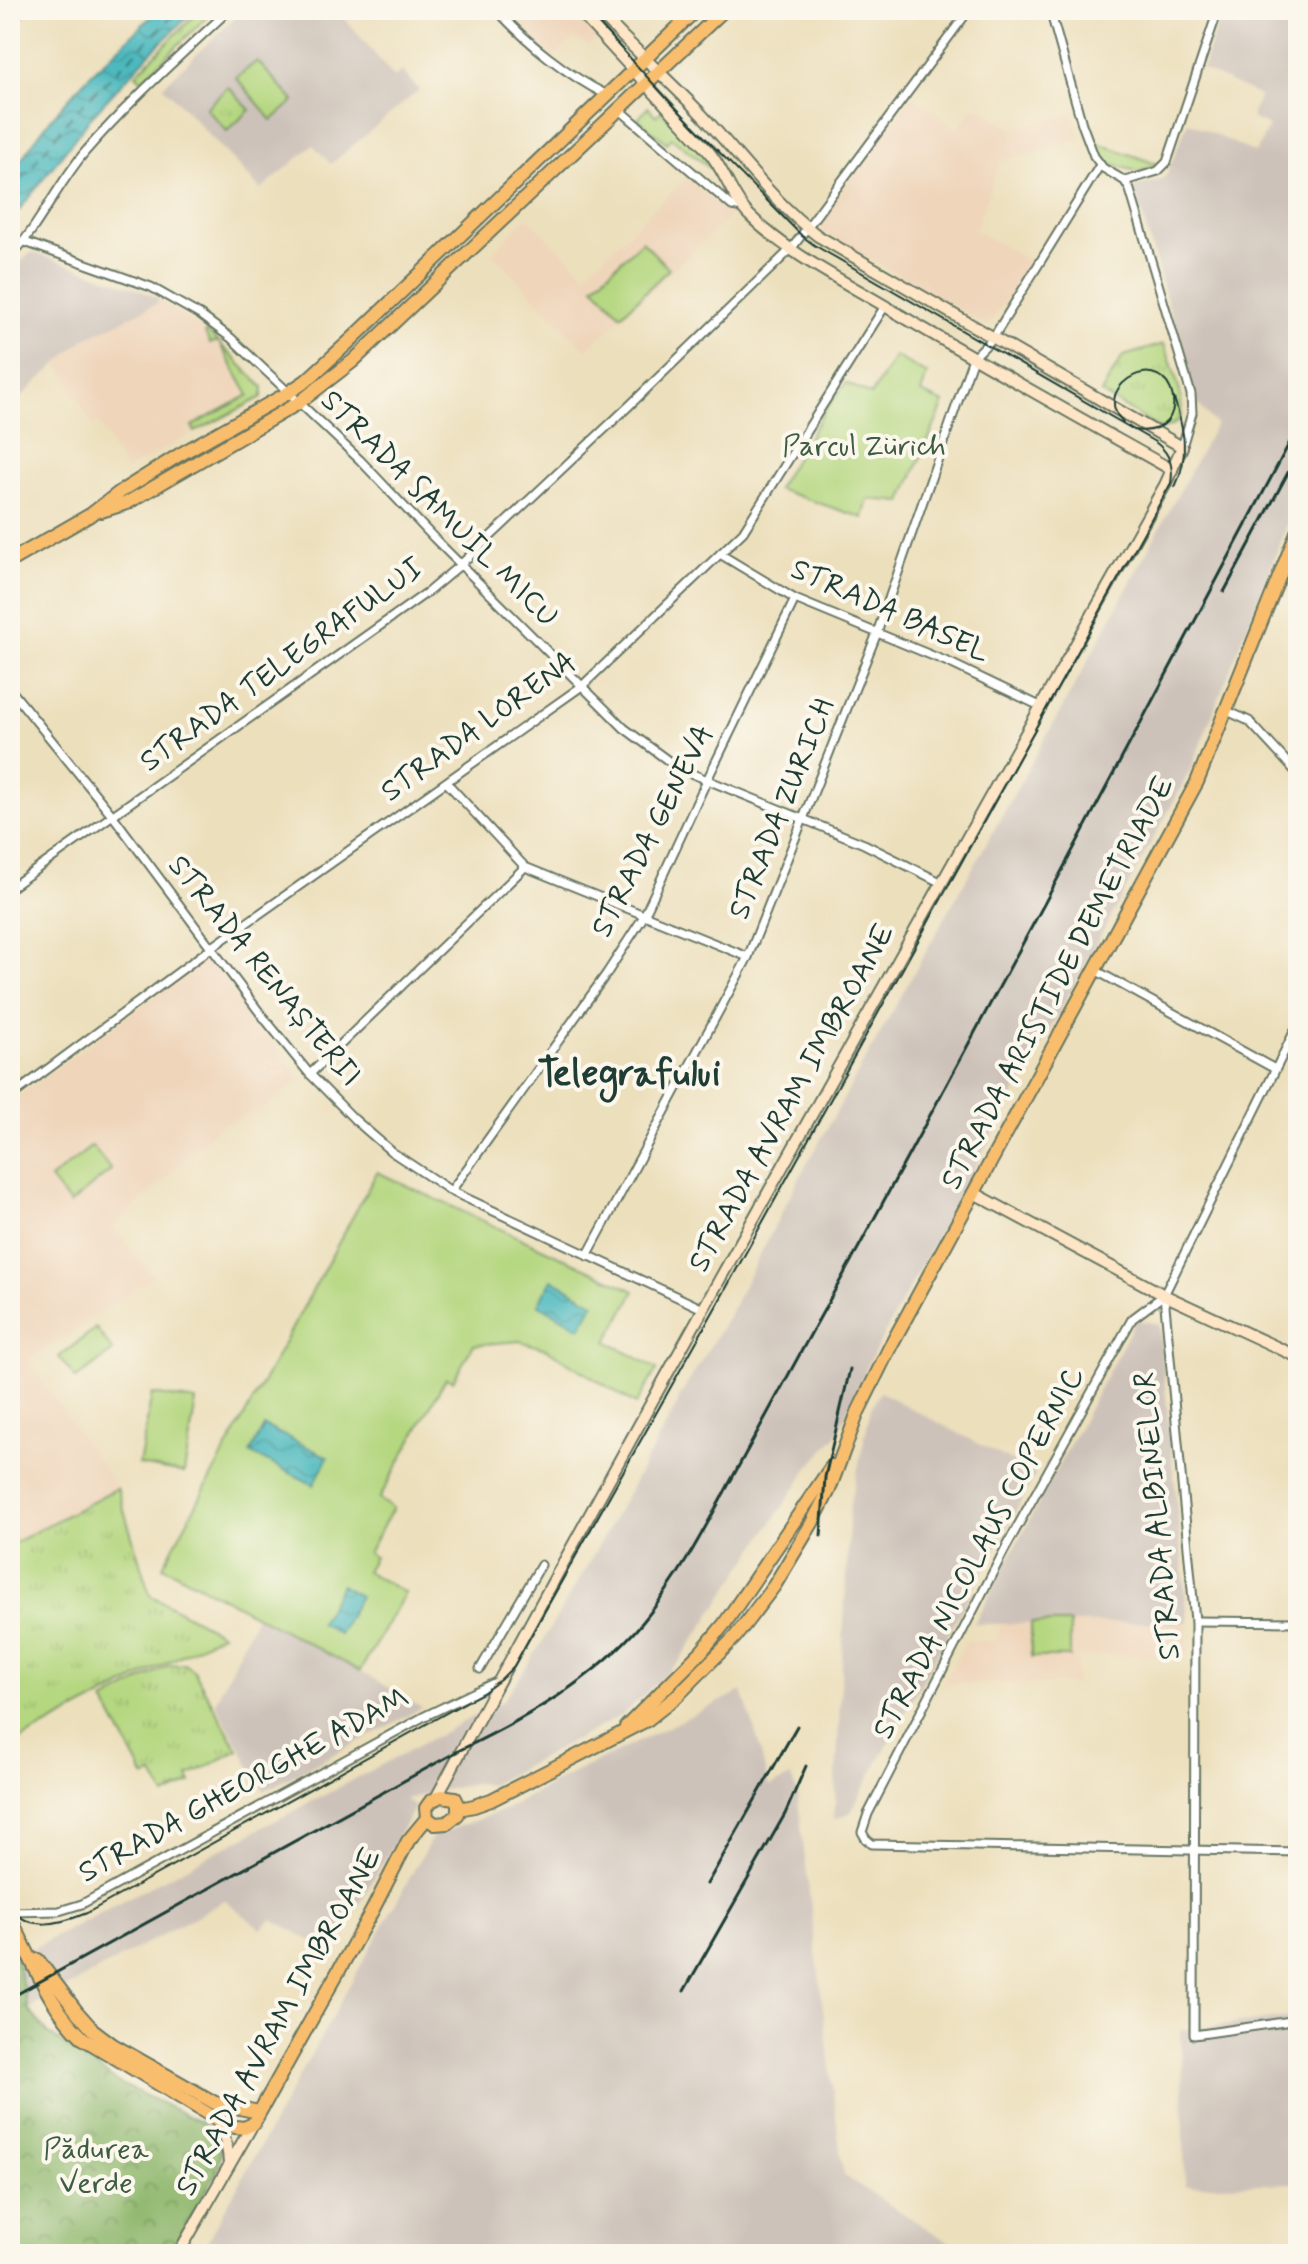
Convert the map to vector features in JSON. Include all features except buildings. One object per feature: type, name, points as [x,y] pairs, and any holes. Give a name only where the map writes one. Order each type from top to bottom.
[{"type":"main road","points":[[10,561],[90,515],[167,462],[306,381],[696,10]]},
{"type":"main road","points":[[90,515],[127,503],[300,402],[353,361],[724,10]]},
{"type":"main road","name":"STRADA ARISTIDE DEMETRIADE","points":[[459,1809],[491,1800],[647,1720],[676,1697],[735,1637],[774,1586],[829,1490],[870,1386],[1197,782],[1298,530]]},
{"type":"main road","name":"STRADA ARISTIDE DEMETRIADE","points":[[616,1736],[660,1695],[725,1623],[843,1450]]},
{"type":"main road","points":[[451,1796],[457,1801],[459,1809],[456,1818],[447,1823],[435,1824],[427,1818],[426,1808],[436,1798],[451,1796]]},
{"type":"main road","name":"STRADA AVRAM IMBROANE","points":[[256,2118],[408,1841],[427,1818]]},
{"type":"main road","name":"STRADA GHEORGHE ADAM","points":[[10,1915],[44,1988],[75,2032],[228,2126],[244,2128],[256,2118]]},
{"type":"main road","name":"STRADA GHEORGHE ADAM","points":[[19,1934],[93,2030],[113,2045],[215,2103],[256,2118]]},
{"type":"street","points":[[10,22],[21,10]]},
{"type":"street","points":[[10,257],[25,242],[52,196],[84,154],[136,98],[229,10]]},
{"type":"street","points":[[497,10],[551,58],[607,95]]},
{"type":"street","points":[[578,10],[712,155],[743,208],[762,226],[885,306],[1172,470]]},
{"type":"street","points":[[597,10],[629,46],[660,72],[703,116],[745,166],[824,240],[1182,447],[1192,413],[1191,394],[1130,190],[1125,181],[1100,165],[1094,156],[1050,10]]},
{"type":"street","name":"STRADA TELEGRAFULUI","points":[[10,888],[429,591],[460,565],[792,248],[969,10]]},
{"type":"street","points":[[1125,181],[1165,166],[1218,10]]},
{"type":"street","points":[[619,109],[732,206],[743,208]]},
{"type":"street","points":[[973,358],[993,338],[1100,165]]},
{"type":"street","name":"STRADA SAMUIL MICU","points":[[25,242],[128,277],[173,299],[231,338],[360,460],[460,565],[624,728],[655,753],[678,768],[864,844],[942,883]]},
{"type":"street","name":"STRADA LORENA","points":[[10,1097],[211,948],[582,686],[743,532],[885,306]]},
{"type":"street","name":"STRADA ZURICH","points":[[587,1256],[748,957],[877,633],[973,358]]},
{"type":"street","name":"STRADA AVRAM IMBROANE","points":[[436,1798],[703,1309],[1042,707],[1182,447]]},
{"type":"street","name":"STRADA BASEL","points":[[720,554],[795,599],[950,663],[1042,707]]},
{"type":"street","name":"STRADA GENEVA","points":[[451,1191],[607,973],[644,916],[795,599]]},
{"type":"street","name":"STRADA RENAȘTERII","points":[[10,689],[113,816],[260,1013],[310,1074],[354,1119],[392,1152],[451,1191],[703,1309]]},
{"type":"street","points":[[1225,710],[1249,721],[1298,774]]},
{"type":"street","points":[[447,783],[525,867],[748,957]]},
{"type":"street","points":[[310,1074],[525,867]]},
{"type":"street","points":[[1094,970],[1275,1069]]},
{"type":"street","points":[[1164,1295],[1298,1024]]},
{"type":"street","points":[[974,1193],[1164,1295],[1298,1357]]},
{"type":"street","name":"STRADA ALBINELOR","points":[[1164,1295],[1195,1621],[1194,2035],[1298,2020]]},
{"type":"street","name":"STRADA NICOLAUS COPERNIC","points":[[1164,1295],[1132,1319],[1005,1549],[868,1814],[862,1832],[872,1844],[1196,1849]]},
{"type":"street","points":[[480,1669],[541,1565]]},
{"type":"street","points":[[1195,1621],[1298,1622]]},
{"type":"street","name":"STRADA GHEORGHE ADAM","points":[[10,1915],[59,1911],[82,1904],[411,1724],[498,1681]]},
{"type":"street","points":[[448,1776],[451,1796]]},
{"type":"street","points":[[1196,1849],[1298,1852]]},
{"type":"street","name":"STRADA AVRAM IMBROANE","points":[[178,2254],[256,2118]]},
{"type":"street","points":[[216,2119],[229,2154],[229,2167]]},
{"type":"shaded area","points":[[243,10],[338,10],[394,77],[402,71],[419,90],[331,164],[313,145],[261,190],[163,86]]},
{"type":"shaded area","points":[[501,10],[574,10],[598,37],[589,45],[574,38],[553,57]]},
{"type":"shaded area","points":[[1222,10],[1298,10],[1298,498],[1190,771],[869,1362],[838,1433],[807,1470],[679,1662],[622,1715],[490,1785],[475,1783],[405,1799],[415,1807],[331,1952],[272,1919],[261,1929],[225,1900],[28,2009],[16,1957],[503,1701],[530,1662],[726,1320],[802,1173],[1075,685],[1216,424],[1197,403],[1134,187],[1166,176],[1188,122],[1255,153],[1269,126],[1251,118],[1260,96],[1202,69]]},
{"type":"shaded area","points":[[912,96],[957,129],[973,107],[984,109],[1013,129],[1073,113],[1080,139],[1000,162],[975,230],[1031,262],[988,326],[815,227]]},
{"type":"shaded area","points":[[686,179],[732,214],[586,350],[492,253],[527,217],[585,274]]},
{"type":"shaded area","points":[[32,252],[159,299],[156,304],[84,339],[10,407],[10,271]]},
{"type":"shaded area","points":[[159,299],[218,340],[263,387],[262,397],[125,470],[99,423],[93,426],[58,364],[84,339],[155,304]]},
{"type":"shaded area","points":[[210,956],[300,1080],[261,1110],[220,1126],[113,1227],[154,1276],[28,1361],[117,1488],[10,1545],[10,1102]]},
{"type":"shaded area","points":[[1136,1320],[1159,1324],[1188,1622],[974,1624]]},
{"type":"shaded area","points":[[880,1392],[1036,1474],[850,1813],[834,1819],[850,1505],[871,1408]]},
{"type":"shaded area","points":[[256,1616],[422,1708],[264,1791],[215,1703]]},
{"type":"shaded area","points":[[1188,1622],[1188,1656],[1077,1656],[1076,1684],[944,1683],[966,1641],[997,1641],[1001,1623]]},
{"type":"shaded area","points":[[742,1691],[769,1787],[791,1777],[797,1792],[843,2175],[967,2254],[200,2254],[433,1836],[506,1809]]},
{"type":"shaded area","points":[[1298,2016],[1298,2183],[1185,2186],[1181,2030]]},
{"type":"green space","points":[[200,10],[214,10],[142,80],[136,74]]},
{"type":"green space","points":[[257,61],[294,101],[272,120],[236,78]]},
{"type":"green space","points":[[228,87],[250,110],[227,131],[206,108]]},
{"type":"green space","points":[[648,107],[656,116],[661,111],[670,120],[674,118],[709,155],[723,178],[672,138],[667,143],[638,119]]},
{"type":"green space","points":[[1092,141],[1157,164],[1139,172],[1117,165],[1105,160]]},
{"type":"green space","points":[[642,241],[669,269],[621,315],[594,286]]},
{"type":"green space","points":[[207,331],[217,341],[210,344]]},
{"type":"green space","points":[[219,343],[263,387],[262,397],[195,432],[192,426],[249,395]]},
{"type":"green space","points":[[1164,344],[1178,386],[1181,409],[1174,424],[1161,429],[1101,393],[1123,356]]},
{"type":"green space","name":"Parcul Zürich","points":[[895,356],[927,374],[921,393],[944,403],[902,502],[868,499],[863,518],[777,489],[824,412],[846,383],[871,395]]},
{"type":"green space","points":[[92,1146],[111,1170],[70,1204],[50,1179]]},
{"type":"green space","points":[[377,1172],[635,1291],[607,1341],[657,1369],[636,1404],[546,1349],[520,1341],[473,1345],[453,1381],[446,1378],[379,1499],[393,1508],[368,1553],[374,1557],[366,1571],[405,1593],[360,1671],[163,1566]]},
{"type":"green space","points":[[96,1328],[113,1351],[76,1379],[59,1357]]},
{"type":"green space","points":[[152,1394],[196,1401],[184,1473],[139,1465]]},
{"type":"green space","points":[[117,1488],[150,1595],[222,1634],[10,1745],[10,1545]]},
{"type":"green space","points":[[1031,1623],[1070,1623],[1070,1657],[1031,1657]]},
{"type":"green space","points":[[185,1664],[194,1671],[238,1750],[189,1776],[191,1783],[165,1796],[153,1775],[145,1778],[104,1701],[169,1665]]},
{"type":"green space","name":"Pădurea Verde","points":[[10,1947],[16,1957],[28,2009],[48,2033],[119,2083],[217,2130],[222,2143],[218,2170],[169,2254],[10,2254]]},
{"type":"water","points":[[158,10],[195,10],[92,116],[10,222],[10,176],[32,144],[86,79]]},
{"type":"water","points":[[552,1279],[594,1303],[580,1328],[538,1304]]},
{"type":"water","points":[[264,1426],[328,1457],[314,1485],[250,1453]]},
{"type":"water","points":[[341,1585],[360,1596],[339,1634],[320,1623]]},
{"type":"ferry route","points":[[10,194],[74,113],[179,10]]},
{"type":"tram line","points":[[10,1905],[25,1920],[35,1923],[56,1923],[87,1913],[484,1692],[514,1666],[1171,483],[1169,460],[1155,442],[802,236],[669,101],[586,10]]},
{"type":"tram line","points":[[1123,422],[1114,406],[1119,388],[1128,379],[1144,373],[1158,375],[1173,396],[1173,410],[1167,421],[1154,429],[1134,430]]},
{"type":"tram line","points":[[1174,398],[1184,443],[1183,465],[1175,487]]},
{"type":"railway","points":[[10,1998],[534,1711],[581,1680],[642,1623],[671,1585],[708,1523],[971,1040],[1298,427]]},
{"type":"railway","points":[[1224,592],[1298,454]]},
{"type":"railway","points":[[821,1536],[825,1477],[850,1369]]},
{"type":"railway","points":[[707,1884],[797,1726]]},
{"type":"railway","points":[[684,1991],[785,1814],[806,1766]]},
{"type":"district","name":"Telegrafului","points":[[629,1074]]}]
